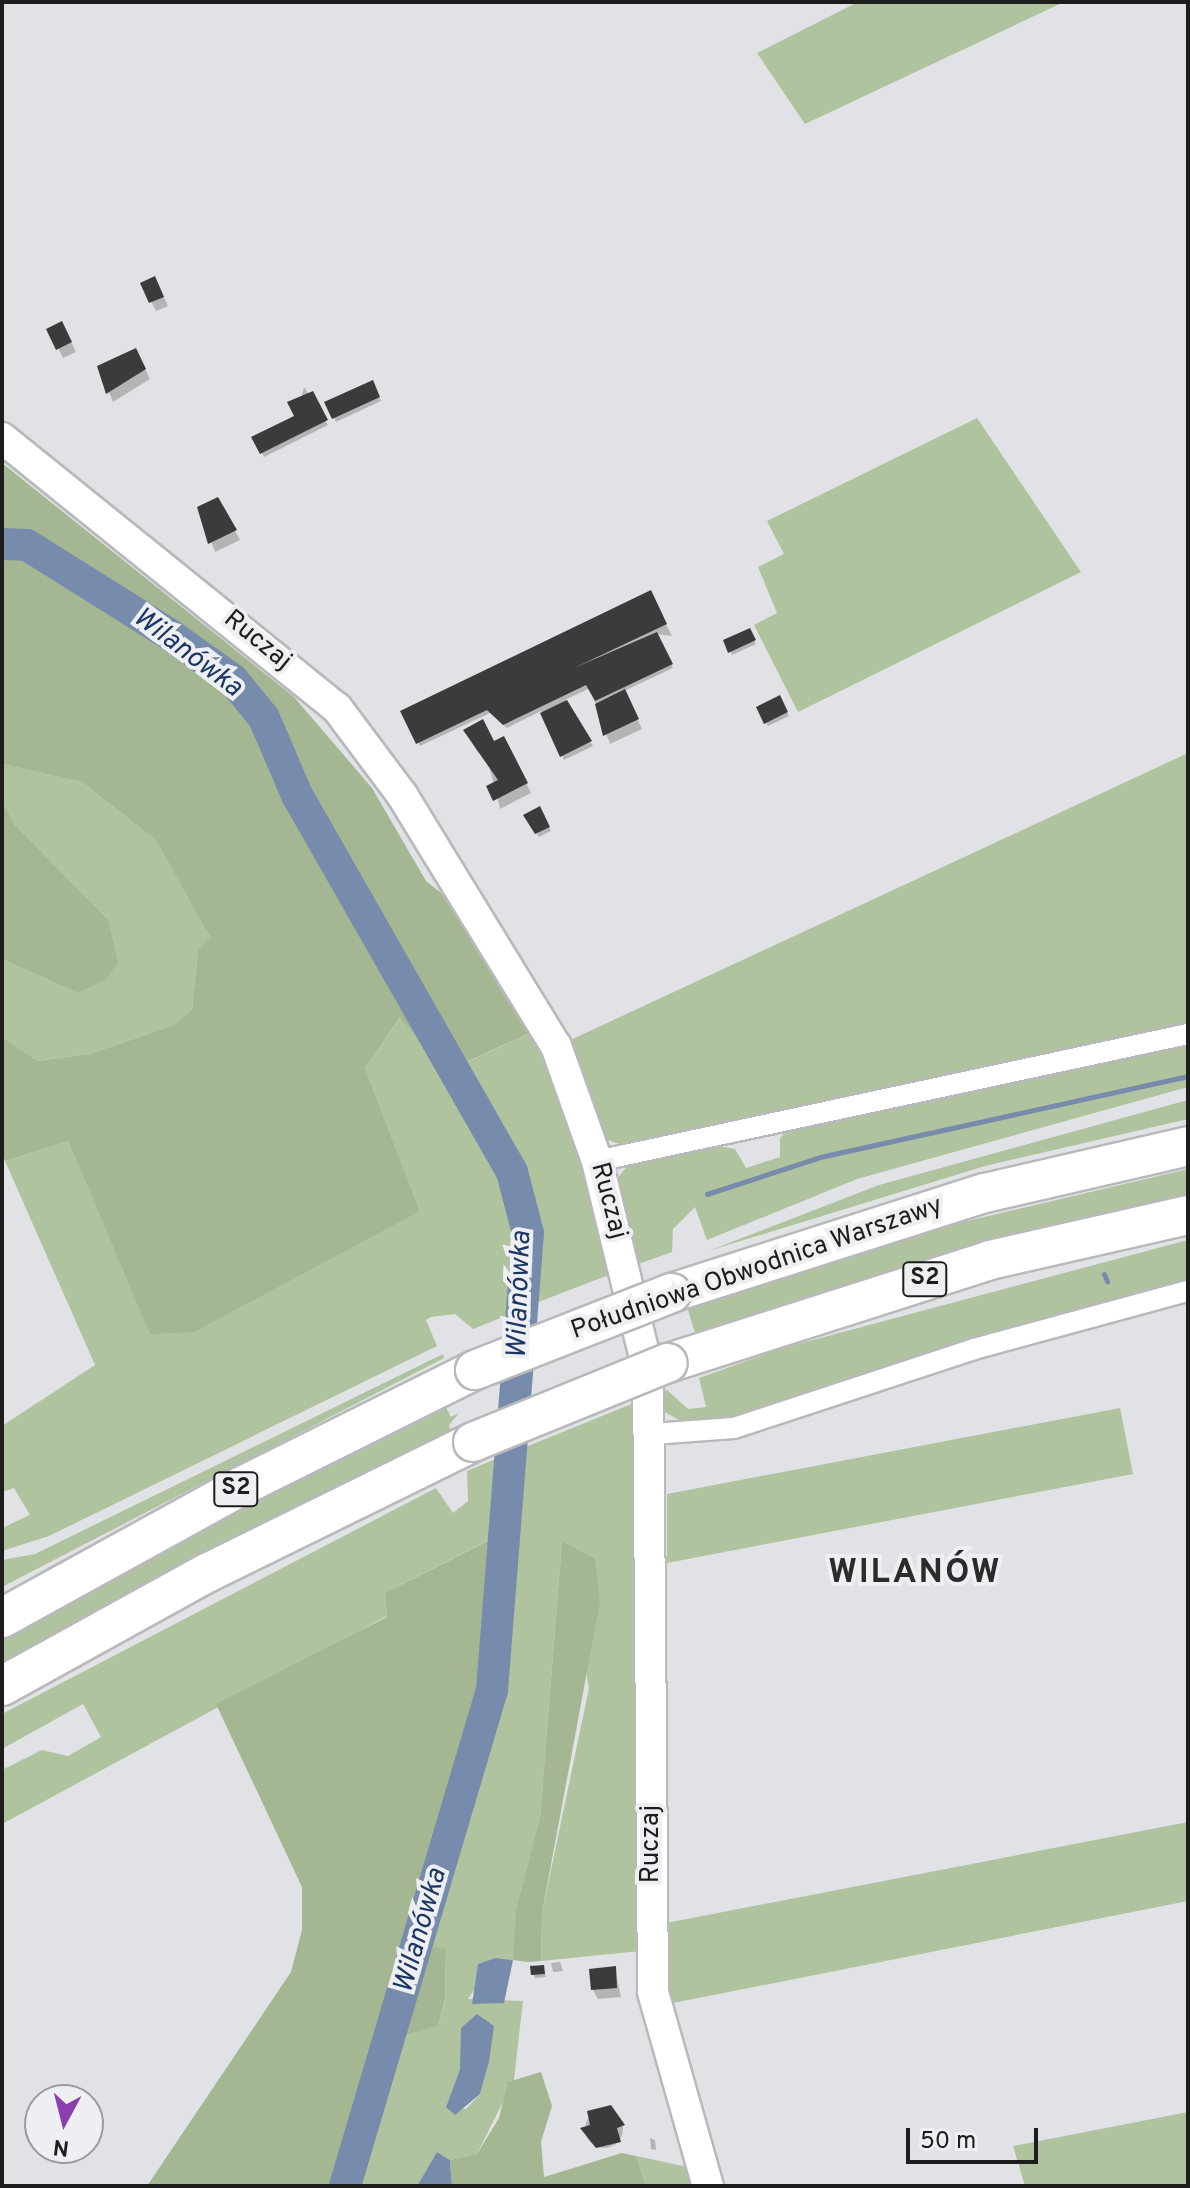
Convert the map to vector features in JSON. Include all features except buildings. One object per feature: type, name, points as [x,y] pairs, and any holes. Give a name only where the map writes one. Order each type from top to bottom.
[{"type":"highway","name":"Południowa Obwodnica Warszawy","points":[[2,1618],[240,1487],[475,1370],[671,1293],[985,1193],[1188,1146]]},
{"type":"highway","name":"S2","points":[[2,1686],[207,1573],[473,1442],[668,1363],[990,1260],[1188,1215]]},
{"type":"street","name":"Ruczaj","points":[[2,438],[249,632],[363,738],[542,1018],[597,1161],[638,1319],[652,1434],[653,1992],[708,2186]]},
{"type":"street","points":[[597,1161],[1188,1034]]},
{"type":"street","points":[[652,1434],[734,1428],[987,1345],[1188,1291]]},
{"type":"green space","points":[[858,2],[1064,2],[805,124],[757,53]]},
{"type":"green space","points":[[977,418],[1081,572],[798,712],[754,625],[777,613],[758,567],[784,554],[767,521]]},
{"type":"green space","points":[[2,463],[294,697],[372,788],[426,881],[454,903],[536,1030],[445,1072],[400,1017],[365,1068],[420,1211],[194,1332],[150,1334],[68,1141],[5,1161],[2,1153],[2,1037],[37,1061],[90,1054],[174,1025],[192,1010],[198,950],[210,937],[157,841],[82,782],[2,764]]},
{"type":"green space","points":[[1188,753],[1188,1028],[625,1146],[602,1138],[564,1043]]},
{"type":"green space","points":[[2,764],[82,782],[157,841],[179,873],[210,938],[198,950],[192,1011],[174,1025],[90,1054],[36,1061],[2,1037],[2,959],[77,993],[108,919],[15,825],[2,800]]},
{"type":"green space","points":[[2,800],[15,825],[108,919],[118,963],[105,980],[77,993],[2,959]]},
{"type":"green space","points":[[401,1016],[445,1072],[509,1187],[516,1220],[513,1313],[473,1329],[455,1314],[431,1317],[426,1320],[437,1346],[49,1536],[2,1551],[2,1528],[30,1515],[14,1488],[2,1492],[2,1426],[95,1365],[5,1161],[68,1141],[150,1333],[420,1211],[365,1068]]},
{"type":"green space","points":[[536,1030],[590,1160],[619,1271],[528,1306],[529,1203],[459,1066]]},
{"type":"green space","points":[[1188,1043],[1188,1087],[857,1179],[707,1240],[695,1207],[673,1229],[672,1252],[633,1266],[613,1184],[629,1164],[719,1146],[735,1149],[746,1168],[780,1157],[780,1138],[790,1128]]},
{"type":"green space","points":[[1188,1100],[1188,1119],[985,1166],[708,1251],[879,1185]]},
{"type":"green space","points":[[1188,1169],[1188,1196],[1033,1232],[695,1333],[687,1307],[963,1222]]},
{"type":"green space","points":[[1188,1240],[1188,1281],[1016,1327],[737,1419],[686,1424],[663,1411],[659,1393],[667,1390],[688,1409],[706,1407],[699,1378],[783,1348]]},
{"type":"green space","points":[[443,1354],[444,1358],[2,1587],[2,1560],[35,1554]]},
{"type":"green space","points":[[644,1399],[641,1951],[541,1961],[542,1913],[589,1688],[562,1541],[540,1818],[513,1960],[496,1958],[468,1999],[523,2001],[514,2080],[477,2154],[450,2160],[437,2152],[417,2186],[354,2186],[401,2035],[438,2026],[445,2000],[446,1950],[424,1945],[507,1647],[523,1448]],"holes":[[[489,2062],[480,2094],[466,2109],[446,2107],[460,2069]]]},
{"type":"green space","points":[[446,1407],[451,1417],[459,1413],[449,1425],[452,1435],[2,1666],[2,1634],[194,1529]]},
{"type":"green space","points":[[1120,1408],[1133,1474],[667,1563],[667,1494]]},
{"type":"green space","points":[[505,1455],[500,1534],[385,1593],[387,1616],[2,1824],[2,1770],[42,1750],[68,1756],[101,1737],[83,1704],[2,1749],[2,1714],[436,1488],[453,1513],[468,1501],[467,1471]]},
{"type":"green space","points":[[511,1529],[507,1647],[424,1945],[446,1949],[445,1999],[438,2026],[401,2036],[354,2186],[147,2186],[291,1972],[302,1930],[302,1887],[216,1704],[387,1617],[385,1593]]},
{"type":"green space","points":[[562,1541],[595,1559],[600,1602],[542,1913],[541,1961],[528,1962],[513,1960],[516,1911],[540,1818]]},
{"type":"green space","points":[[1188,1822],[1188,1901],[668,2004],[666,1923]]},
{"type":"green space","points":[[541,2072],[552,2106],[541,2142],[544,2177],[622,2153],[636,2156],[646,2186],[452,2186],[450,2160],[477,2154],[499,2118],[508,2082]]},
{"type":"green space","points":[[1188,2112],[1188,2186],[1025,2186],[1013,2146]]},
{"type":"green space","points":[[636,2156],[688,2167],[694,2186],[646,2186]]},
{"type":"water","points":[[496,1958],[513,1960],[504,2003],[472,2004],[478,1964]]},
{"type":"water","points":[[477,2014],[494,2026],[489,2062],[480,2094],[455,2115],[446,2107],[460,2069],[461,2028]]},
{"type":"water","points":[[437,2152],[450,2160],[452,2186],[417,2186]]},
{"type":"waterway","name":"Wilanówka","points":[[2,544],[27,545],[169,634],[233,680],[264,718],[297,795],[512,1172],[528,1233],[492,1690],[345,2186]]},
{"type":"waterway","points":[[707,1194],[820,1157],[1188,1076]]},
{"type":"waterway","points":[[1104,1274],[1107,1281]]},
{"type":"district","name":"WILANÓW","points":[[915,1574]]}]
